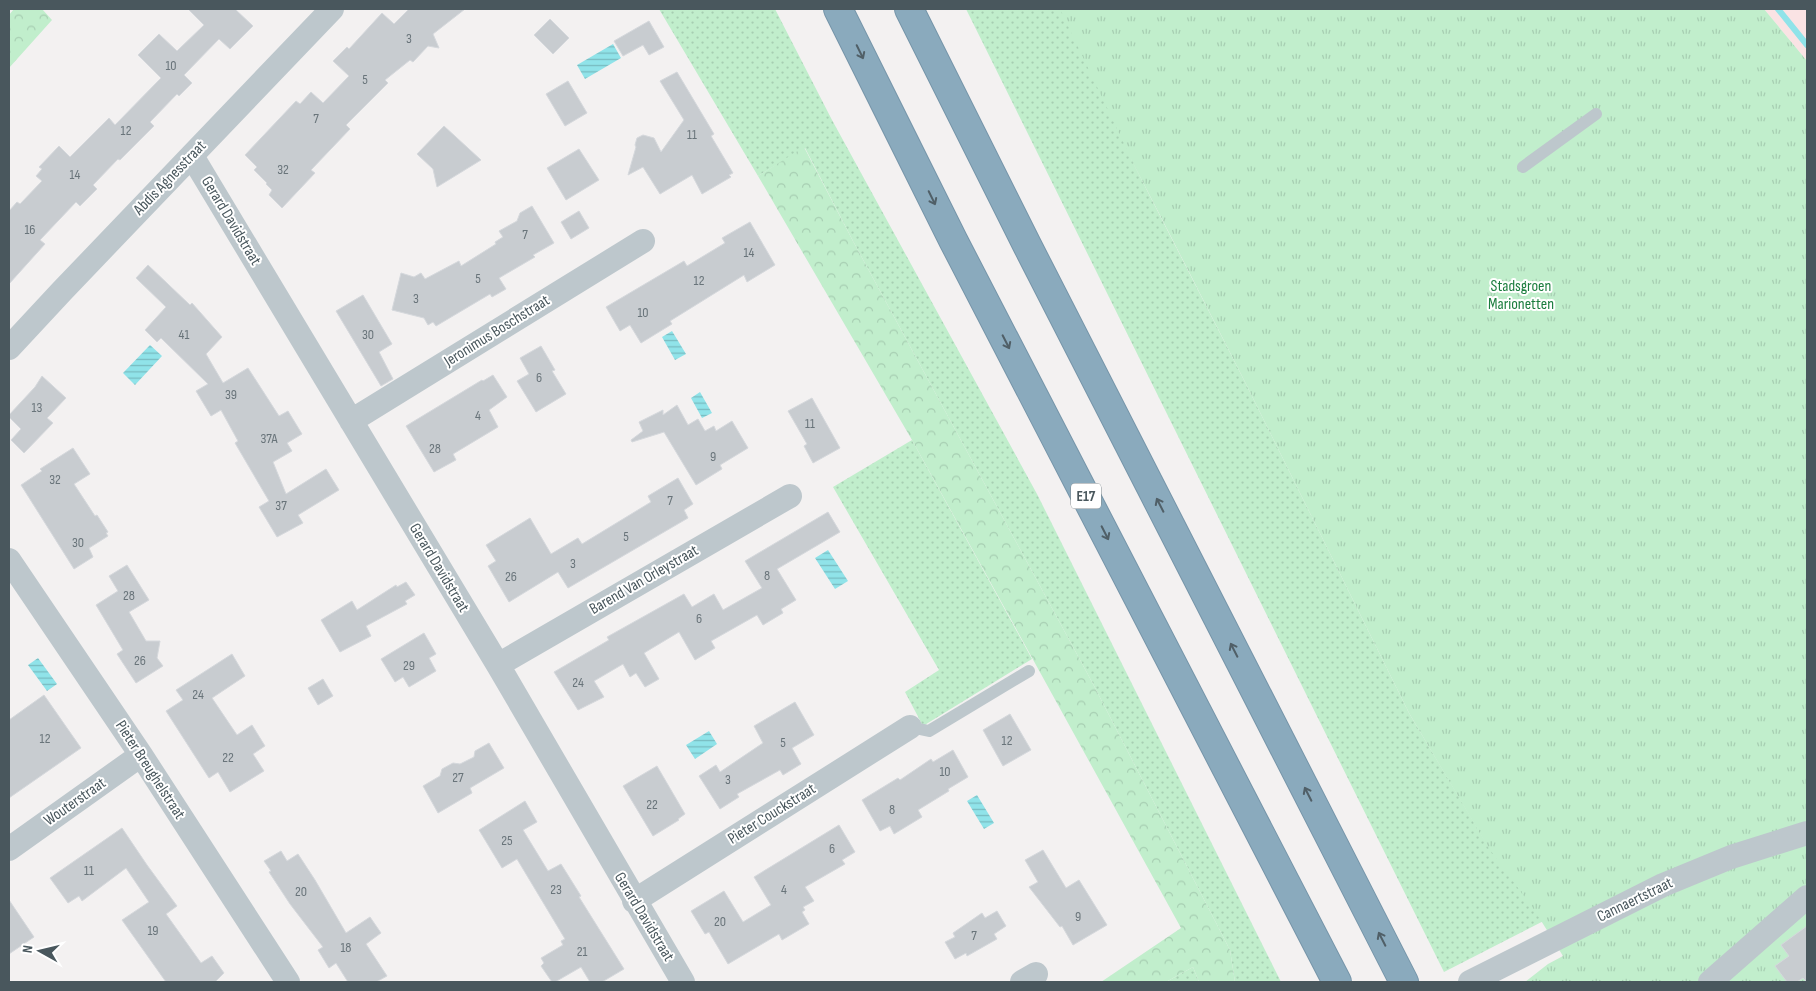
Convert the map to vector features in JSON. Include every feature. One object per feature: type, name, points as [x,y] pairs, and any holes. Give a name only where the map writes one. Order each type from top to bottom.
[{"type":"highway","name":"E17","points":[[838,9],[953,240],[1337,982]]},
{"type":"highway","points":[[909,9],[1031,254],[1404,982]]},
{"type":"street","name":"Abdis Agnesstraat","points":[[9,348],[332,9]]},
{"type":"street","name":"Gerard Davidstraat","points":[[192,156],[498,665],[683,982]]},
{"type":"street","name":"Jeronimus Boschstraat","points":[[351,421],[643,241]]},
{"type":"street","name":"Barend Van Orleystraat","points":[[498,665],[790,496]]},
{"type":"street","name":"Pieter Breughelstraat","points":[[9,560],[141,755],[288,982]]},
{"type":"street","name":"Pieter Couckstraat","points":[[634,901],[910,727]]},
{"type":"street","name":"Wouterstraat","points":[[9,849],[141,755]]},
{"type":"street","name":"Cannaertstraat","points":[[1470,982],[1663,885],[1731,857],[1807,833]]},
{"type":"street","points":[[1710,982],[1807,897]]},
{"type":"lane","points":[[1523,168],[1596,114]]},
{"type":"lane","points":[[910,727],[930,731],[1029,670]]},
{"type":"shaded area","points":[[1764,9],[1807,9],[1807,61]]},
{"type":"green space","points":[[14,9],[42,9],[52,20],[9,68],[9,15]]},
{"type":"green space","points":[[659,9],[775,9],[832,120],[1037,494],[1281,982],[1235,982],[1230,950],[1092,682],[854,243],[805,148],[758,176]]},
{"type":"green space","points":[[966,9],[1482,9],[1567,909],[1444,972]],"holes":[[[1129,155],[1488,846],[1409,713],[1244,380]]]},
{"type":"green space","name":"Stadsgroen Marionetten","points":[[1060,9],[1764,9],[1807,61],[1807,982],[1525,982],[1548,964],[1563,956],[1535,911],[1488,847],[1409,713],[1244,380],[1129,154]]},
{"type":"green space","points":[[804,147],[1092,682],[1230,950],[1235,982],[1199,982],[1193,967],[1166,982],[1101,982],[1181,928],[912,440],[758,176]]},
{"type":"green space","points":[[912,440],[1032,659],[923,726],[905,692],[939,670],[833,487]]},
{"type":"green space","points":[[1193,967],[1199,982],[1166,982]]},
{"type":"water","points":[[613,44],[621,58],[585,79],[577,65]]},
{"type":"water","points":[[672,331],[686,354],[675,360],[662,337]]},
{"type":"water","points":[[150,345],[162,356],[135,385],[123,373]]},
{"type":"water","points":[[700,392],[712,413],[702,418],[691,398]]},
{"type":"water","points":[[828,550],[848,581],[835,589],[815,558]]},
{"type":"water","points":[[38,658],[57,684],[47,691],[28,665]]},
{"type":"water","points":[[709,731],[717,744],[695,759],[686,745]]},
{"type":"water","points":[[977,795],[994,823],[984,829],[967,801]]},
{"type":"building","points":[[188,9],[235,9],[253,26],[230,49],[219,39],[184,75],[192,83],[179,96],[177,94],[150,122],[154,126],[93,185],[97,189],[80,206],[76,202],[40,240],[45,244],[9,284],[9,211],[17,202],[20,204],[42,181],[36,176],[42,169],[39,167],[59,146],[70,157],[109,118],[115,125],[161,78],[138,55],[159,34],[177,51],[204,25]]},
{"type":"building","points":[[409,9],[465,9],[433,34],[439,48],[428,46],[413,62],[410,60],[385,80],[388,83],[346,125],[350,129],[311,170],[315,173],[282,208],[269,195],[272,190],[254,170],[257,167],[245,155],[296,101],[300,104],[311,92],[323,103],[349,76],[333,61],[347,47],[349,49],[382,13],[394,24]]},
{"type":"building","points":[[550,19],[569,38],[553,54],[534,35]]},
{"type":"building","points":[[649,21],[664,47],[649,55],[643,45],[623,56],[614,41]]},
{"type":"building","points":[[677,72],[714,134],[711,136],[733,173],[729,175],[731,177],[702,194],[692,175],[660,194],[643,167],[628,175],[637,138],[643,135],[654,138],[661,152],[684,120],[660,81]]},
{"type":"building","points":[[568,81],[587,113],[565,126],[546,94]]},
{"type":"building","points":[[444,126],[481,160],[437,187],[433,169],[417,154]]},
{"type":"building","points":[[579,149],[599,180],[566,200],[547,168]]},
{"type":"building","points":[[532,206],[554,243],[533,255],[535,257],[499,278],[506,289],[492,297],[490,294],[436,326],[433,322],[428,325],[424,318],[392,310],[401,273],[414,277],[421,273],[425,279],[459,261],[461,266],[496,244],[495,242],[503,237],[499,231],[517,221],[520,213]]},
{"type":"building","points":[[579,211],[589,228],[571,239],[561,222]]},
{"type":"building","points":[[750,222],[775,265],[747,282],[744,275],[670,321],[672,324],[641,343],[630,325],[620,331],[606,307],[684,261],[687,266],[725,243],[722,238]]},
{"type":"building","points":[[148,265],[190,305],[192,303],[222,337],[206,354],[223,383],[248,368],[279,416],[288,411],[302,434],[287,443],[292,451],[273,462],[286,494],[326,469],[339,490],[298,515],[303,523],[277,537],[259,507],[269,501],[235,443],[238,441],[221,410],[211,416],[196,391],[208,384],[161,338],[157,342],[145,330],[166,307],[136,278]]},
{"type":"building","points":[[363,295],[392,344],[379,352],[393,379],[381,386],[336,311]]},
{"type":"building","points":[[541,346],[555,370],[552,371],[566,394],[536,412],[517,381],[529,374],[520,358]]},
{"type":"building","points":[[493,375],[507,397],[489,410],[498,427],[453,454],[456,460],[434,472],[406,426]]},
{"type":"building","points":[[42,376],[66,398],[47,418],[53,423],[24,453],[11,440],[21,429],[9,415],[35,387]]},
{"type":"building","points":[[812,398],[840,448],[813,463],[804,446],[807,444],[788,411]]},
{"type":"building","points":[[677,405],[688,425],[698,419],[705,431],[714,426],[716,431],[732,421],[748,448],[720,465],[722,469],[696,485],[664,432],[632,442],[631,440],[643,431],[639,422],[663,410],[663,415]]},
{"type":"building","points":[[73,448],[90,474],[74,484],[108,532],[106,533],[108,536],[89,548],[93,557],[74,569],[21,485],[42,471],[40,469]]},
{"type":"building","points":[[678,478],[693,504],[684,510],[688,518],[568,588],[558,572],[509,602],[488,566],[496,561],[486,545],[530,518],[551,554],[578,538],[582,544],[651,502],[648,496]]},
{"type":"building","points":[[828,512],[840,532],[777,569],[796,600],[781,609],[783,613],[763,625],[757,615],[711,641],[715,648],[695,660],[679,632],[644,653],[659,679],[645,687],[636,673],[630,677],[623,664],[594,681],[604,697],[578,710],[554,672],[609,640],[607,637],[684,594],[692,607],[714,594],[723,610],[762,588],[745,561]]},
{"type":"building","points":[[127,565],[149,600],[129,612],[146,641],[160,641],[157,658],[163,666],[136,683],[117,654],[123,650],[96,605],[118,591],[109,576]]},
{"type":"building","points":[[406,582],[415,595],[405,601],[407,604],[366,626],[371,636],[340,652],[321,620],[352,601],[357,610],[396,585],[397,587]]},
{"type":"building","points":[[424,633],[436,654],[429,658],[436,671],[409,687],[403,677],[395,682],[381,659]]},
{"type":"building","points":[[232,654],[245,676],[212,698],[237,735],[252,725],[265,746],[253,754],[264,771],[230,792],[218,772],[209,778],[166,711],[183,700],[176,690]]},
{"type":"building","points":[[323,679],[333,696],[318,705],[308,688]]},
{"type":"building","points":[[44,695],[81,748],[9,798],[9,720]]},
{"type":"building","points":[[795,702],[814,735],[792,748],[801,764],[783,775],[780,770],[737,794],[739,797],[720,809],[699,776],[716,765],[720,772],[763,743],[754,726]]},
{"type":"building","points":[[1010,714],[1031,750],[1003,766],[983,730]]},
{"type":"building","points":[[489,743],[504,768],[470,788],[472,793],[438,813],[423,786],[440,776],[442,769],[453,763],[460,764],[474,757],[475,751]]},
{"type":"building","points":[[953,750],[968,777],[918,810],[922,817],[894,834],[890,826],[880,831],[862,800],[898,778],[900,780],[931,759],[933,762]]},
{"type":"building","points":[[657,766],[685,814],[679,820],[653,836],[623,786]]},
{"type":"building","points":[[525,801],[537,822],[523,830],[548,871],[561,864],[581,896],[579,897],[624,969],[602,982],[590,982],[581,967],[552,982],[541,966],[544,963],[541,958],[563,945],[561,941],[565,939],[517,859],[502,868],[479,830]]},
{"type":"building","points":[[839,825],[855,852],[842,860],[845,864],[805,887],[814,901],[803,907],[805,910],[802,912],[809,924],[782,940],[779,934],[728,964],[709,932],[705,934],[691,911],[724,891],[743,922],[771,905],[754,877]]},
{"type":"building","points":[[122,828],[177,906],[166,914],[201,963],[212,956],[224,973],[215,982],[166,982],[122,920],[149,902],[126,868],[82,901],[79,896],[68,903],[50,878]]},
{"type":"building","points":[[1043,850],[1066,888],[1079,880],[1107,925],[1073,945],[1062,926],[1060,927],[1029,887],[1038,882],[1025,860]]},
{"type":"building","points":[[281,851],[287,861],[298,854],[346,933],[370,917],[381,933],[366,944],[387,976],[376,982],[348,982],[336,963],[329,968],[318,950],[323,947],[290,904],[264,861]]},
{"type":"building","points":[[9,900],[34,937],[9,954]]},
{"type":"building","points":[[997,911],[1006,926],[994,934],[997,939],[967,956],[966,953],[955,959],[945,942],[955,937],[953,933],[982,913],[985,918]]},
{"type":"building","points":[[1807,926],[1807,982],[1803,978],[1797,982],[1787,982],[1775,966],[1789,956],[1781,945]]},
{"type":"waterway","points":[[1778,9],[1807,45]]}]
